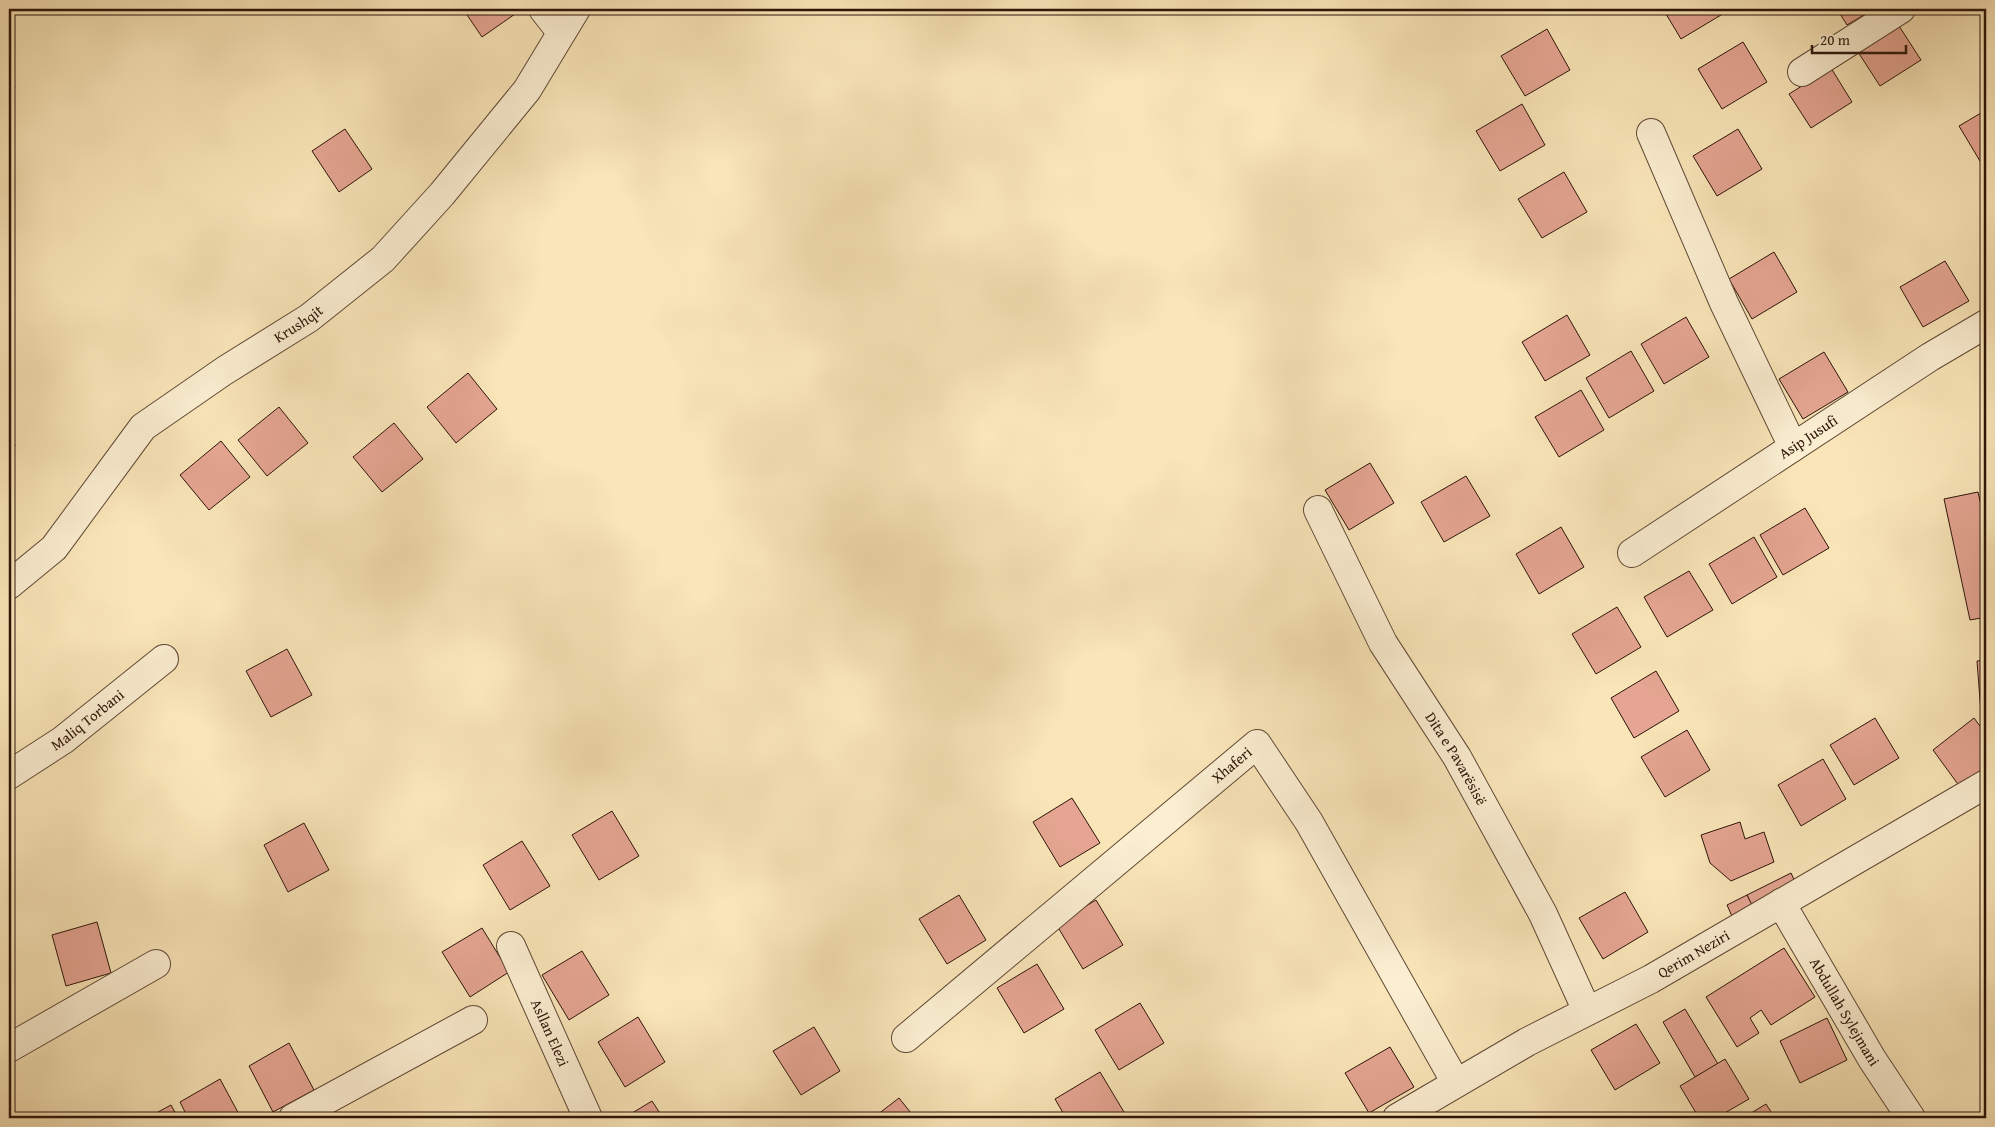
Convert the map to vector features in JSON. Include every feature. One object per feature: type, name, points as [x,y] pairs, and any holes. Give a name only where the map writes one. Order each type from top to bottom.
[{"type":"street","points":[[543,9],[561,32]]},
{"type":"street","name":"Krushqit","points":[[9,585],[54,548],[143,427],[224,371],[309,318],[383,259],[442,194],[527,90],[576,9]]},
{"type":"street","points":[[1802,72],[1901,9]]},
{"type":"street","points":[[1651,133],[1724,303],[1793,447]]},
{"type":"street","name":"Asip Jusufi","points":[[1632,552],[1930,357],[1986,324]]},
{"type":"street","name":"Dita e Pavarësisë","points":[[1318,510],[1383,643],[1457,758],[1543,914],[1587,1011]]},
{"type":"street","name":"Maliq Torbani","points":[[9,775],[63,740],[164,660]]},
{"type":"street","name":"Xhaferi","points":[[906,1038],[1257,744],[1309,822],[1456,1083]]},
{"type":"street","name":"Qerim Neziri","points":[[1397,1118],[1527,1042],[1651,979],[1986,784]]},
{"type":"street","name":"Abdullah Sylejmani","points":[[1781,903],[1872,1059],[1911,1118]]},
{"type":"street","name":"Asllan Elezi","points":[[511,946],[588,1118]]},
{"type":"street","points":[[9,1048],[156,964]]},
{"type":"street","points":[[293,1118],[473,1020]]},
{"type":"building","points":[[463,9],[512,9],[515,14],[482,37]]},
{"type":"building","points":[[1663,9],[1724,9],[1726,12],[1681,39]]},
{"type":"building","points":[[1837,9],[1874,9],[1847,25]]},
{"type":"building","points":[[1899,26],[1921,60],[1880,86],[1858,52]]},
{"type":"building","points":[[1547,29],[1570,70],[1525,96],[1501,56]]},
{"type":"building","points":[[1743,42],[1767,82],[1722,109],[1698,69]]},
{"type":"building","points":[[1831,68],[1852,102],[1811,128],[1789,94]]},
{"type":"building","points":[[9,73],[15,88],[9,91]]},
{"type":"building","points":[[1522,104],[1545,145],[1500,171],[1476,131]]},
{"type":"building","points":[[1986,110],[1986,164],[1983,166],[1959,126]]},
{"type":"building","points":[[345,129],[372,169],[339,192],[312,151]]},
{"type":"building","points":[[1738,129],[1762,169],[1717,196],[1693,156]]},
{"type":"building","points":[[1564,172],[1587,212],[1542,238],[1518,199]]},
{"type":"building","points":[[1774,252],[1797,292],[1752,319],[1729,279]]},
{"type":"building","points":[[1945,261],[1969,301],[1923,327],[1900,287]]},
{"type":"building","points":[[1567,315],[1590,355],[1545,381],[1522,342]]},
{"type":"building","points":[[1686,317],[1709,357],[1664,384],[1641,344]]},
{"type":"building","points":[[1631,351],[1654,391],[1609,418],[1586,378]]},
{"type":"building","points":[[1824,352],[1848,392],[1803,419],[1779,379]]},
{"type":"building","points":[[468,373],[497,409],[456,443],[427,407]]},
{"type":"building","points":[[1581,390],[1604,430],[1559,457],[1535,417]]},
{"type":"building","points":[[279,407],[308,443],[267,476],[238,440]]},
{"type":"building","points":[[9,422],[15,446],[9,448]]},
{"type":"building","points":[[394,423],[423,459],[382,492],[353,457]]},
{"type":"building","points":[[221,441],[250,477],[209,510],[180,475]]},
{"type":"building","points":[[1370,463],[1394,503],[1349,530],[1325,490]]},
{"type":"building","points":[[1466,476],[1490,516],[1444,542],[1421,502]]},
{"type":"building","points":[[1978,492],[1986,528],[1986,617],[1970,620],[1944,499]]},
{"type":"building","points":[[1805,508],[1829,548],[1783,575],[1760,535]]},
{"type":"building","points":[[1561,527],[1584,567],[1539,594],[1516,554]]},
{"type":"building","points":[[1754,537],[1777,577],[1732,604],[1709,564]]},
{"type":"building","points":[[1689,571],[1713,610],[1667,637],[1644,597]]},
{"type":"building","points":[[1617,607],[1641,647],[1596,674],[1572,634]]},
{"type":"building","points":[[287,649],[312,695],[271,717],[246,671]]},
{"type":"building","points":[[1986,660],[1986,713],[1981,713],[1977,661]]},
{"type":"building","points":[[1656,671],[1679,711],[1634,738],[1611,698]]},
{"type":"building","points":[[1875,718],[1899,758],[1854,785],[1830,745]]},
{"type":"building","points":[[1974,718],[1986,734],[1986,767],[1960,787],[1933,750]]},
{"type":"building","points":[[1687,730],[1710,770],[1665,797],[1641,757]]},
{"type":"building","points":[[1823,759],[1846,799],[1801,826],[1778,785]]},
{"type":"building","points":[[1072,798],[1100,843],[1060,867],[1033,822]]},
{"type":"building","points":[[612,811],[639,856],[599,880],[572,835]]},
{"type":"building","points":[[1740,822],[1745,839],[1764,832],[1774,862],[1731,881],[1710,863],[1701,835]]},
{"type":"building","points":[[304,823],[329,870],[288,892],[264,845]]},
{"type":"building","points":[[522,841],[550,886],[510,910],[483,865]]},
{"type":"building","points":[[1791,873],[1797,886],[1753,909],[1747,895]]},
{"type":"building","points":[[1625,892],[1648,932],[1603,959],[1579,918]]},
{"type":"building","points":[[959,895],[986,940],[947,964],[919,919]]},
{"type":"building","points":[[1747,895],[1756,913],[1735,923],[1727,905]]},
{"type":"building","points":[[1096,900],[1123,945],[1083,969],[1056,924]]},
{"type":"building","points":[[97,922],[111,973],[66,986],[52,935]]},
{"type":"building","points":[[482,928],[509,972],[470,997],[442,952]]},
{"type":"building","points":[[1784,948],[1815,997],[1771,1025],[1761,1010],[1750,1018],[1759,1033],[1737,1047],[1706,997]]},
{"type":"building","points":[[582,951],[609,995],[569,1020],[542,975]]},
{"type":"building","points":[[1037,964],[1064,1009],[1024,1033],[997,988]]},
{"type":"building","points":[[1140,1003],[1164,1043],[1119,1070],[1095,1030]]},
{"type":"building","points":[[1685,1009],[1718,1064],[1695,1077],[1663,1022]]},
{"type":"building","points":[[638,1017],[665,1062],[625,1087],[598,1042]]},
{"type":"building","points":[[1827,1018],[1847,1060],[1800,1083],[1780,1041]]},
{"type":"building","points":[[1636,1024],[1660,1063],[1615,1090],[1591,1050]]},
{"type":"building","points":[[814,1027],[840,1071],[801,1095],[773,1051]]},
{"type":"building","points":[[289,1043],[314,1090],[273,1112],[249,1066]]},
{"type":"building","points":[[1390,1047],[1414,1087],[1369,1113],[1345,1073]]},
{"type":"building","points":[[1725,1059],[1749,1099],[1716,1118],[1699,1118],[1680,1086]]},
{"type":"building","points":[[1100,1072],[1124,1112],[1114,1118],[1066,1118],[1055,1099]]},
{"type":"building","points":[[220,1079],[241,1118],[188,1118],[180,1102]]},
{"type":"building","points":[[899,1098],[915,1118],[873,1118]]},
{"type":"building","points":[[652,1101],[663,1118],[624,1118]]},
{"type":"building","points":[[1766,1104],[1775,1118],[1743,1118]]},
{"type":"building","points":[[171,1105],[178,1118],[147,1118]]}]
